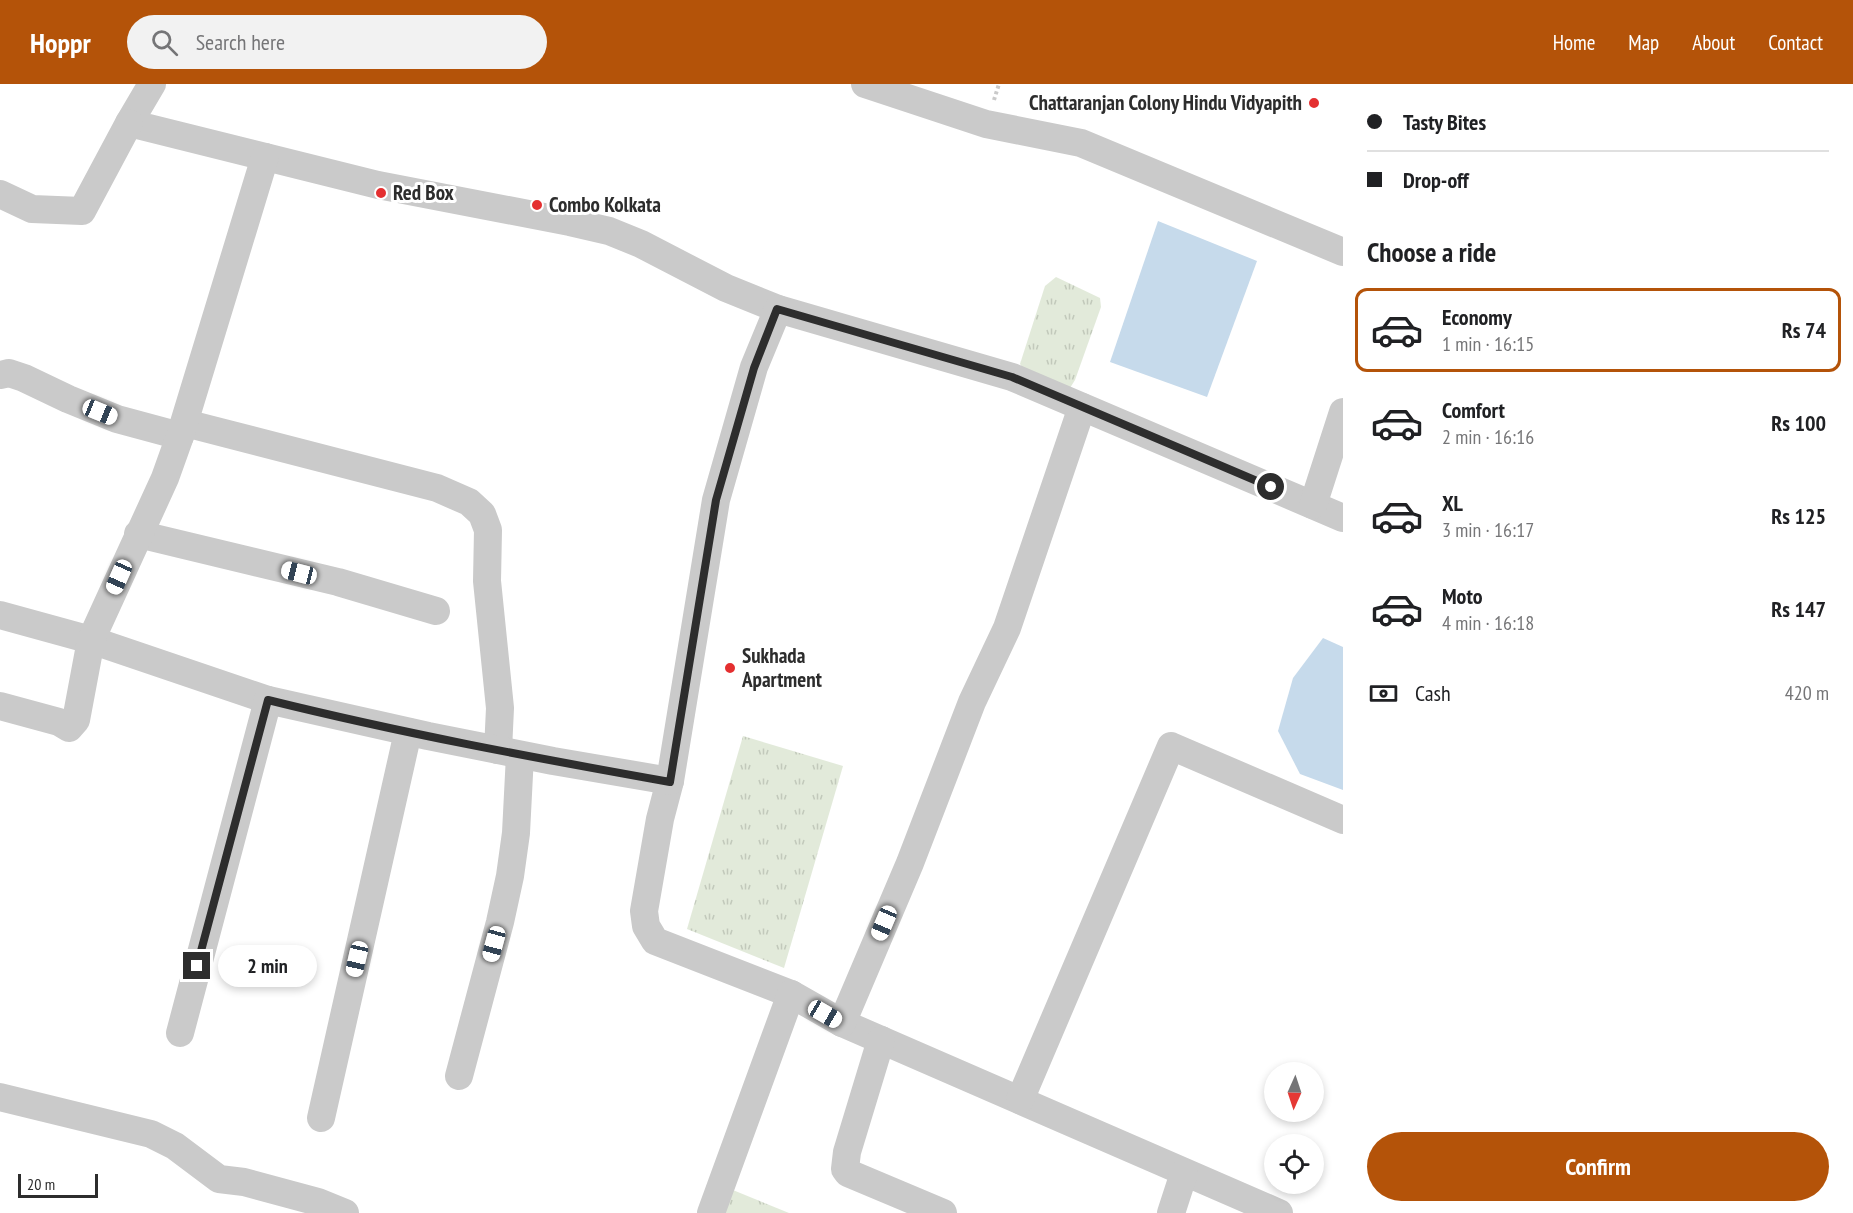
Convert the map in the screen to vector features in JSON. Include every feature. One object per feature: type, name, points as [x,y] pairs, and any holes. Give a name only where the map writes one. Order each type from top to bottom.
[{"type":"street","points":[[0,194],[32,209],[82,211],[152,84]]},
{"type":"street","points":[[865,84],[986,124],[1081,143],[1343,252]]},
{"type":"street","points":[[129,123],[378,185],[609,231],[641,244],[726,288],[777,309],[1012,377],[1343,518]]},
{"type":"street","points":[[0,706],[59,722],[69,728],[76,720],[91,640],[165,478],[183,430],[265,157]]},
{"type":"street","points":[[777,309],[754,368],[716,500],[670,782],[660,819],[644,911],[646,926],[655,941],[791,994],[842,1023],[1279,1213]]},
{"type":"street","points":[[0,375],[9,373],[24,378],[68,399],[117,418],[183,430],[436,488],[469,502],[482,514],[488,530],[486,581],[500,708],[509,752],[516,833],[510,876],[459,1076]]},
{"type":"street","points":[[842,1023],[910,863],[972,702],[1007,628],[1082,407]]},
{"type":"street","points":[[1312,505],[1343,412]]},
{"type":"street","points":[[138,534],[328,580],[436,611]]},
{"type":"street","points":[[0,615],[91,640],[268,700],[408,732],[670,782]]},
{"type":"street","points":[[180,1033],[268,700]]},
{"type":"street","points":[[321,1118],[408,732]]},
{"type":"street","points":[[1020,1100],[1171,746],[1343,820]]},
{"type":"street","points":[[711,1213],[791,994]]},
{"type":"street","points":[[881,1040],[847,1152],[845,1169],[848,1173],[943,1213]]},
{"type":"street","points":[[0,1097],[151,1134],[175,1146],[219,1179],[244,1182],[318,1202],[345,1213]]},
{"type":"street","points":[[1171,1213],[1184,1173]]},
{"type":"green space","points":[[1056,277],[1100,298],[1101,307],[1075,380],[1070,388],[1026,373],[1020,364],[1045,286]]},
{"type":"green space","points":[[743,736],[843,766],[784,968],[687,929]]},
{"type":"green space","points":[[728,1188],[789,1213],[720,1213]]},
{"type":"water","points":[[1158,221],[1257,261],[1207,397],[1110,362]]},
{"type":"water","points":[[1323,638],[1343,647],[1343,790],[1300,774],[1278,731],[1293,678]]},
{"type":"place","name":"Chattaranjan Colony Hindu Vidyapith","points":[[1314,103]]},
{"type":"place","name":"Red Box","points":[[381,193]]},
{"type":"place","name":"Combo Kolkata","points":[[537,205]]},
{"type":"place","name":"Sukhada Apartment","points":[[730,668]]},
{"type":"route","points":[[197,966],[268,700],[388,728],[670,782],[716,500],[754,368],[777,309],[1012,377],[1271,487]]}]
